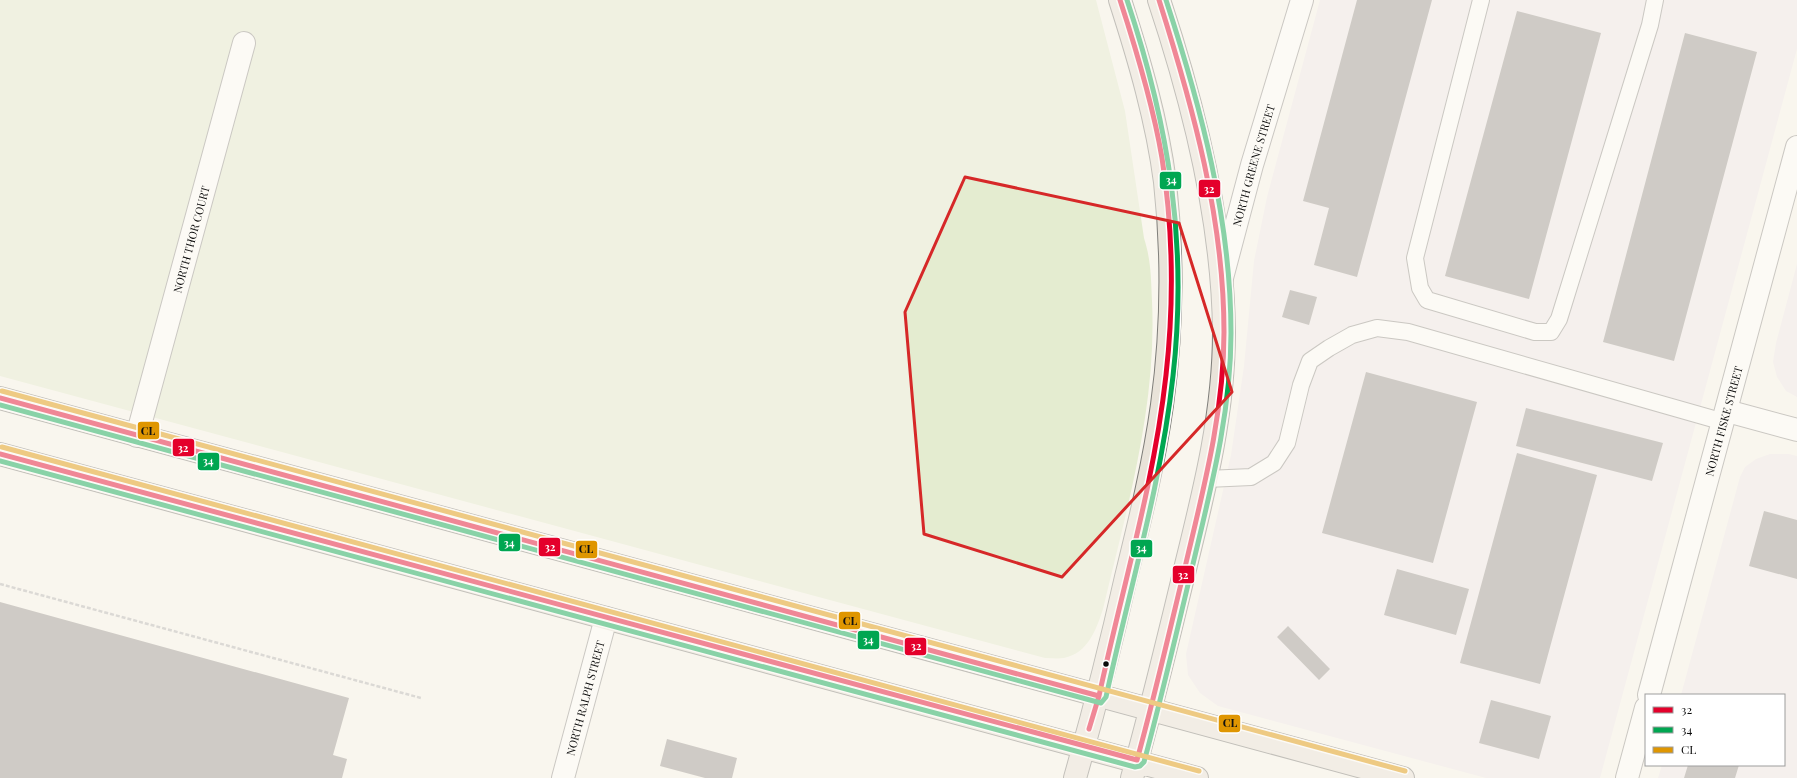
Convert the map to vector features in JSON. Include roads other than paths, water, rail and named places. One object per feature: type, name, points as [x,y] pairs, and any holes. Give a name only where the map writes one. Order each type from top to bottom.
[{"type":"main road","points":[[1075,778],[1099,696],[1152,466],[1162,405],[1168,350],[1169,265],[1164,182],[1156,128],[1120,0]]},
{"type":"main road","points":[[1159,0],[1177,63],[1209,188],[1222,278]]},
{"type":"main road","name":"NORTH GREENE STREET","points":[[1135,769],[1151,710],[1207,479],[1221,386],[1224,334],[1222,278]]},
{"type":"main road","points":[[0,398],[1403,778]]},
{"type":"main road","points":[[0,454],[1084,746],[1135,769],[1197,778]]},
{"type":"street","name":"NORTH GREENE STREET","points":[[1222,278],[1252,165],[1302,0]]},
{"type":"street","name":"NORTH THOR COURT","points":[[137,436],[244,42]]},
{"type":"street","name":"NORTH FISKE STREET","points":[[1650,694],[1797,147]]},
{"type":"street","points":[[1726,416],[1797,430]]},
{"type":"street","name":"NORTH RALPH STREET","points":[[563,778],[606,618]]},
{"type":"street","points":[[1627,778],[1645,712]]},
{"type":"lane","points":[[1480,0],[1415,258],[1420,288],[1427,300],[1536,332],[1551,332],[1561,311],[1650,25],[1655,0]]},
{"type":"lane","points":[[1207,479],[1251,477],[1274,463],[1287,443],[1301,385],[1310,361],[1352,335],[1377,328],[1408,332],[1726,416]]}]
